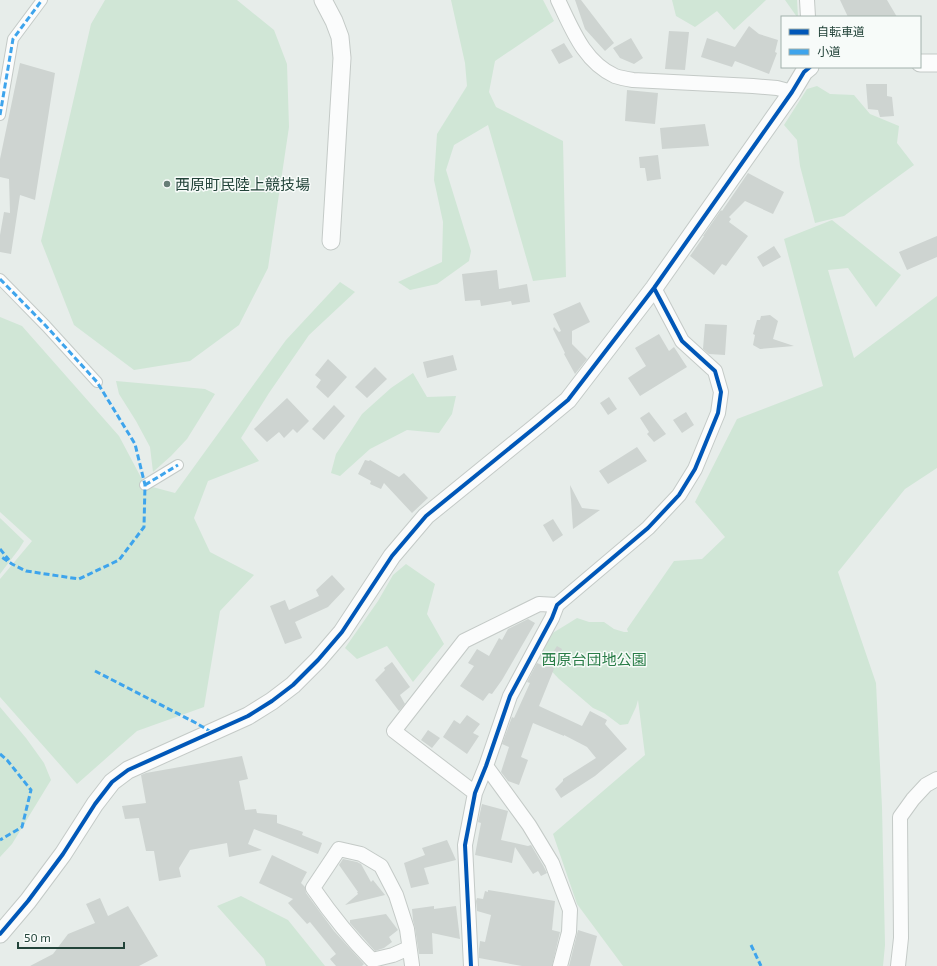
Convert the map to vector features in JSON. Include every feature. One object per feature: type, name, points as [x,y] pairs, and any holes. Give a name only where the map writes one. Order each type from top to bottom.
[{"type":"street","points":[[0,115],[13,39],[42,0]]},
{"type":"street","points":[[323,0],[334,21],[340,37],[342,58],[331,241]]},
{"type":"street","points":[[558,0],[575,37],[589,57],[602,68],[616,76],[633,80],[777,88],[792,92]]},
{"type":"street","points":[[807,0],[808,16]]},
{"type":"street","points":[[921,63],[937,63]]},
{"type":"street","points":[[0,934],[28,901],[63,854],[95,804],[112,782],[128,770],[248,716],[272,701],[293,685],[318,660],[342,632],[392,556],[426,516],[568,400],[654,288],[792,92],[804,72],[809,68]]},
{"type":"street","points":[[0,279],[46,326],[97,382]]},
{"type":"street","points":[[471,966],[465,845],[475,793],[510,696],[552,618],[557,605],[648,528],[679,495],[695,469],[718,413],[721,392],[715,371],[682,341],[654,288]]},
{"type":"street","points":[[145,485],[178,465]]},
{"type":"street","points":[[475,793],[394,731],[464,641],[539,604],[557,605]]},
{"type":"street","points":[[486,766],[529,825],[552,863],[570,910],[569,932],[560,966]]},
{"type":"street","points":[[898,966],[901,938],[900,817],[913,799],[926,785],[937,779]]},
{"type":"street","points":[[409,948],[393,955],[372,960],[353,941],[328,910],[313,888],[339,849],[361,854],[381,866],[396,895],[407,929],[409,948],[414,966]]},
{"type":"green space","name":"西原町民陸上競技場","points":[[105,0],[237,0],[274,30],[287,64],[289,127],[268,268],[239,325],[190,361],[134,370],[74,325],[41,241],[91,24]]},
{"type":"green space","points":[[451,0],[543,0],[554,21],[495,61],[489,92],[496,107],[563,141],[566,277],[533,281],[488,125],[454,145],[446,170],[471,251],[469,261],[437,284],[410,290],[398,282],[442,262],[443,222],[434,180],[437,134],[467,86],[465,63]]},
{"type":"green space","points":[[672,0],[766,0],[734,30],[717,11],[695,27],[676,16]]},
{"type":"green space","points":[[785,0],[797,0],[798,16],[796,16]]},
{"type":"green space","points":[[817,86],[830,94],[854,95],[870,114],[899,126],[897,143],[914,165],[844,216],[815,223],[800,166],[797,140],[784,125],[807,89]]},
{"type":"green space","name":"西原台団地公園","points":[[832,220],[901,275],[876,307],[848,268],[828,270],[854,358],[937,296],[937,468],[905,489],[838,572],[876,683],[882,807],[885,945],[883,966],[623,966],[577,904],[553,834],[645,755],[638,700],[628,724],[620,725],[604,713],[593,708],[559,679],[536,656],[551,634],[577,618],[589,622],[604,622],[614,629],[628,632],[627,629],[674,561],[702,559],[725,537],[695,502],[737,419],[823,386],[784,239]]},
{"type":"green space","points":[[340,282],[355,292],[309,335],[269,393],[241,438],[259,461],[208,481],[194,518],[210,552],[254,575],[220,611],[204,707],[137,731],[77,784],[0,697],[0,579],[32,541],[0,512],[0,317],[22,326],[119,436],[145,485],[175,493],[286,340]]},
{"type":"green space","points":[[413,373],[427,397],[456,396],[452,414],[439,433],[407,430],[370,449],[340,476],[331,473],[336,454],[362,414],[391,388]]},
{"type":"green space","points":[[116,381],[205,389],[215,394],[187,439],[153,472],[150,447],[119,394]]},
{"type":"green space","points":[[0,518],[24,541],[0,574]]},
{"type":"green space","points":[[406,564],[435,584],[427,614],[444,644],[413,682],[387,646],[357,659],[345,648],[378,601],[393,575]]},
{"type":"green space","points":[[0,707],[26,738],[44,763],[51,780],[12,844],[0,857]]},
{"type":"green space","points":[[241,896],[288,920],[325,966],[266,966],[264,959],[217,906]]},
{"type":"building","points":[[575,0],[581,0],[614,43],[605,51],[585,29]]},
{"type":"building","points":[[840,0],[887,0],[896,16],[848,16]]},
{"type":"building","points":[[749,26],[759,34],[778,40],[775,52],[777,53],[769,74],[735,61],[732,67],[701,57],[707,38],[735,47]]},
{"type":"building","points":[[669,31],[689,32],[685,70],[665,69]]},
{"type":"building","points":[[631,38],[643,58],[634,64],[620,58],[613,48]]},
{"type":"building","points":[[564,43],[573,57],[559,64],[551,50]]},
{"type":"building","points":[[20,63],[55,73],[35,200],[20,195],[11,254],[0,252],[0,235],[4,212],[10,213],[9,179],[0,177],[0,159]]},
{"type":"building","points":[[866,84],[887,84],[887,96],[892,97],[894,116],[880,117],[878,110],[868,109]]},
{"type":"building","points":[[627,90],[658,93],[655,124],[625,121]]},
{"type":"building","points":[[705,124],[709,146],[662,149],[660,128]]},
{"type":"building","points":[[658,155],[661,179],[647,181],[645,168],[640,168],[639,157]]},
{"type":"building","points":[[748,173],[784,192],[773,214],[745,201],[729,217],[731,219],[729,222],[748,236],[726,266],[722,264],[714,275],[690,256]]},
{"type":"building","points":[[937,236],[937,257],[907,270],[899,252]]},
{"type":"building","points":[[774,246],[781,257],[763,267],[757,257]]},
{"type":"building","points":[[497,270],[499,289],[527,284],[530,302],[512,305],[511,301],[481,306],[480,300],[465,301],[462,274]]},
{"type":"building","points":[[580,302],[590,322],[572,331],[572,344],[587,359],[575,374],[553,329],[554,327],[559,332],[561,331],[553,314]]},
{"type":"building","points":[[770,315],[778,321],[773,339],[794,346],[760,349],[753,345],[755,335],[753,334],[757,320],[760,320],[761,316]]},
{"type":"building","points":[[705,324],[727,325],[725,355],[709,354],[703,349]]},
{"type":"building","points":[[659,334],[669,351],[674,347],[687,367],[640,396],[628,378],[646,366],[635,348]]},
{"type":"building","points":[[453,355],[457,370],[427,378],[423,362]]},
{"type":"building","points":[[328,359],[347,377],[328,398],[316,387],[321,380],[315,375]]},
{"type":"building","points":[[375,367],[387,379],[367,398],[355,387]]},
{"type":"building","points":[[609,397],[617,409],[608,415],[600,403]]},
{"type":"building","points":[[287,398],[309,421],[297,433],[293,429],[284,438],[279,432],[267,442],[254,429]]},
{"type":"building","points":[[334,405],[345,416],[324,440],[312,429]]},
{"type":"building","points":[[649,412],[666,434],[654,442],[647,434],[649,432],[640,418]]},
{"type":"building","points":[[686,412],[694,425],[682,433],[673,420]]},
{"type":"building","points":[[637,447],[647,461],[608,484],[599,471]]},
{"type":"building","points":[[365,460],[370,460],[399,477],[404,473],[428,498],[412,513],[384,483],[381,489],[370,484],[371,481],[358,474]]},
{"type":"building","points":[[570,485],[582,508],[600,510],[573,529]]},
{"type":"building","points":[[553,519],[563,535],[553,542],[543,525]]},
{"type":"building","points":[[332,575],[345,589],[328,607],[295,622],[302,638],[285,644],[270,606],[285,600],[289,610],[319,596],[316,590]]},
{"type":"building","points":[[528,619],[535,623],[502,680],[492,694],[489,693],[483,701],[460,686],[474,666],[468,663],[477,649],[489,656],[499,638],[502,640],[508,629]]},
{"type":"building","points":[[557,646],[562,649],[539,706],[582,726],[590,711],[607,720],[605,724],[627,749],[595,776],[561,798],[555,789],[563,781],[563,779],[596,758],[587,747],[564,735],[533,723],[521,757],[528,760],[519,785],[508,781],[501,772],[509,747],[502,744],[512,717],[514,718],[530,683],[527,682],[537,663],[544,666]]},
{"type":"building","points":[[392,662],[410,687],[400,695],[405,704],[399,711],[375,680],[385,670],[384,668]]},
{"type":"building","points":[[467,715],[480,724],[473,733],[479,736],[467,754],[443,737],[454,720],[460,724]]},
{"type":"building","points":[[428,730],[440,738],[432,748],[421,740]]},
{"type":"building","points":[[242,756],[248,779],[239,781],[245,810],[256,809],[257,813],[277,815],[277,823],[303,832],[302,835],[322,843],[318,854],[254,829],[248,844],[262,850],[229,857],[227,843],[190,850],[179,868],[181,877],[159,881],[154,851],[146,851],[139,818],[125,819],[122,806],[146,803],[141,775]]},
{"type":"building","points":[[482,804],[508,811],[501,840],[528,846],[531,845],[547,873],[541,876],[538,871],[533,874],[515,847],[512,863],[475,855],[481,823],[478,822]]},
{"type":"building","points":[[447,840],[456,860],[424,868],[429,884],[411,888],[404,863],[425,855],[422,848]]},
{"type":"building","points":[[272,855],[307,872],[301,883],[305,887],[306,893],[334,931],[364,964],[362,966],[336,966],[330,959],[336,954],[310,922],[307,924],[288,903],[293,899],[259,883]]},
{"type":"building","points":[[343,859],[361,864],[371,882],[373,880],[385,895],[345,905],[358,894],[358,892],[339,865]]},
{"type":"building","points":[[488,890],[555,901],[552,930],[560,932],[552,966],[522,966],[479,958],[480,941],[485,942],[491,915],[477,911],[476,901],[477,898],[483,899],[485,891],[488,892]]},
{"type":"building","points":[[100,898],[108,916],[128,906],[158,956],[139,966],[30,966],[53,954],[68,934],[95,923],[86,904]]},
{"type":"building","points":[[434,906],[434,909],[456,906],[460,939],[432,933],[433,954],[419,954],[412,909]]},
{"type":"building","points":[[386,914],[398,930],[389,937],[392,942],[384,948],[375,951],[350,923],[350,920]]},
{"type":"building","points":[[578,930],[597,936],[590,966],[569,966]]},
{"type":"marked path","points":[[0,115],[13,39],[42,0]]},
{"type":"marked path","points":[[0,279],[46,326],[97,382],[135,444],[145,485],[144,527],[119,560],[79,579],[26,571],[0,556]]},
{"type":"marked path","points":[[145,485],[178,465]]},
{"type":"marked path","points":[[0,549],[9,560]]},
{"type":"marked path","points":[[95,671],[211,732]]},
{"type":"marked path","points":[[0,754],[7,760],[31,790],[22,827],[0,840]]},
{"type":"marked path","points":[[751,945],[761,966]]},
{"type":"cycle path","points":[[0,934],[28,901],[63,854],[95,804],[112,782],[128,770],[248,716],[272,701],[293,685],[318,660],[342,632],[392,556],[426,516],[568,400],[654,288],[792,92],[804,72],[809,68]]},
{"type":"cycle path","points":[[471,966],[465,845],[475,793],[510,696],[552,618],[557,605],[648,528],[679,495],[695,469],[718,413],[721,392],[715,371],[682,341],[654,288]]},
{"type":"place","name":"西原町民陸上競技場","points":[[167,184]]}]
